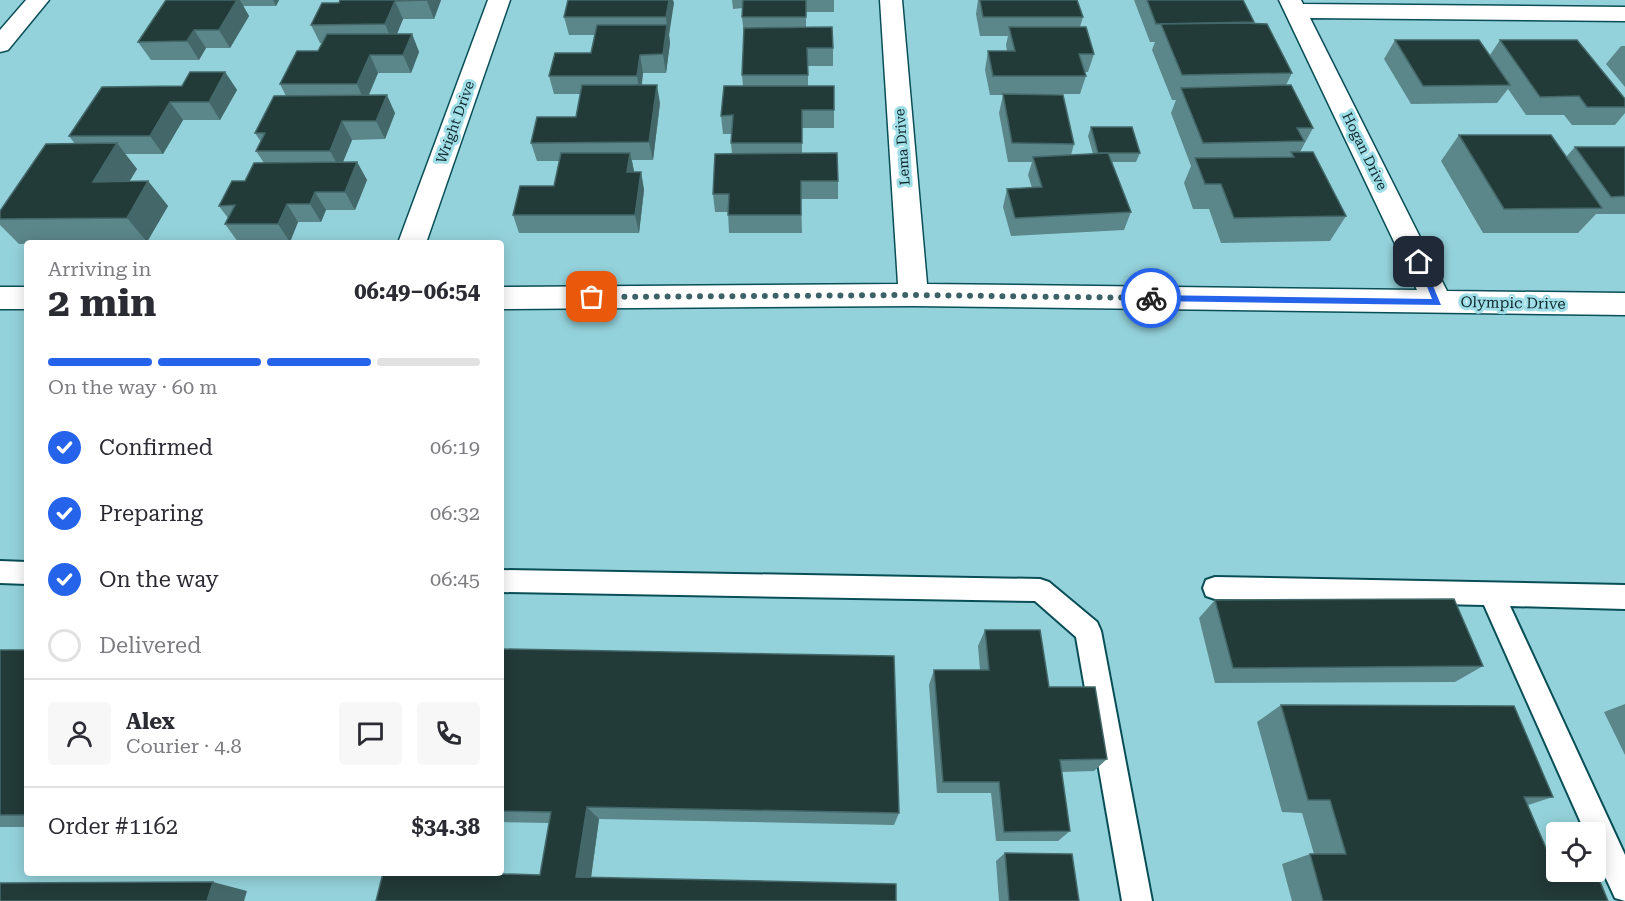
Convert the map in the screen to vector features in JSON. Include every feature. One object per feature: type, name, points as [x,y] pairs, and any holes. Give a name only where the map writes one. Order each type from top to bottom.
[{"type":"street","points":[[0,45],[38,0]]},
{"type":"street","name":"Wright Drive","points":[[413,240],[499,0]]},
{"type":"street","name":"Lema Drive","points":[[891,0],[913,295]]},
{"type":"street","points":[[1292,5],[1625,14]]},
{"type":"street","name":"Hogan Drive","points":[[1292,5],[1438,303]]},
{"type":"street","name":"Olympic Drive","points":[[504,298],[913,295],[1625,304]]},
{"type":"street","points":[[0,298],[24,298]]},
{"type":"lane","points":[[0,572],[24,573]]},
{"type":"lane","points":[[504,581],[1040,590],[1088,631],[1137,901]]},
{"type":"lane","points":[[1215,588],[1625,597]]},
{"type":"lane","points":[[1492,595],[1625,888]]},
{"type":"building","points":[[166,0],[237,0],[219,30],[194,30],[187,41],[138,42]]},
{"type":"building","points":[[340,0],[427,0],[395,1],[385,24],[311,25],[322,3],[339,3]]},
{"type":"building","points":[[568,0],[669,0],[666,17],[564,17]]},
{"type":"building","points":[[743,0],[806,0],[806,17],[742,17]]},
{"type":"building","points":[[980,0],[1077,0],[1083,17],[983,17]]},
{"type":"building","points":[[1147,0],[1243,0],[1254,22],[1156,24]]},
{"type":"building","points":[[1161,24],[1267,24],[1292,73],[1182,75]]},
{"type":"building","points":[[597,25],[667,25],[663,54],[640,55],[637,76],[549,76],[555,53],[591,53]]},
{"type":"building","points":[[832,27],[833,48],[807,48],[808,75],[742,75],[744,28]]},
{"type":"building","points":[[1009,27],[1086,27],[1094,54],[1079,54],[1086,76],[993,76],[988,51],[1015,51]]},
{"type":"building","points":[[327,34],[412,34],[403,55],[370,55],[357,84],[280,84],[297,51],[318,51]]},
{"type":"building","points":[[1395,40],[1479,40],[1510,85],[1423,86]]},
{"type":"building","points":[[1500,40],[1577,40],[1625,99],[1625,107],[1587,107],[1579,96],[1540,97]]},
{"type":"building","points":[[190,72],[225,72],[209,102],[170,102],[150,136],[69,136],[102,87],[182,86]]},
{"type":"building","points":[[582,85],[657,85],[649,142],[531,143],[537,117],[576,117]]},
{"type":"building","points":[[1291,85],[1313,128],[1297,128],[1304,141],[1203,143],[1181,88]]},
{"type":"building","points":[[724,86],[834,86],[834,110],[802,110],[802,143],[731,143],[733,115],[721,116]]},
{"type":"building","points":[[1003,94],[1063,95],[1074,144],[1012,143]]},
{"type":"building","points":[[387,95],[376,121],[342,121],[330,151],[256,151],[265,133],[255,133],[274,96]]},
{"type":"building","points":[[1091,127],[1132,127],[1140,153],[1098,153]]},
{"type":"building","points":[[1459,135],[1551,135],[1602,208],[1504,209]]},
{"type":"building","points":[[117,143],[93,182],[148,181],[127,218],[0,219],[0,211],[46,144]]},
{"type":"building","points":[[1575,147],[1625,147],[1625,196],[1611,197]]},
{"type":"building","points":[[1291,152],[1313,152],[1346,216],[1234,218],[1221,184],[1205,184],[1195,158],[1294,157]]},
{"type":"building","points":[[561,153],[630,153],[627,172],[641,172],[635,215],[513,215],[520,186],[554,186]]},
{"type":"building","points":[[837,153],[838,181],[801,181],[801,215],[728,215],[729,194],[713,194],[715,154]]},
{"type":"building","points":[[1108,153],[1131,212],[1015,218],[1007,189],[1042,187],[1033,157]]},
{"type":"building","points":[[357,162],[345,192],[315,192],[310,204],[287,204],[278,224],[225,224],[235,205],[219,206],[232,181],[245,181],[254,163]]},
{"type":"building","points":[[1454,599],[1483,666],[1233,668],[1215,600]]},
{"type":"building","points":[[985,630],[1040,630],[1049,687],[1095,687],[1107,759],[1060,760],[1070,831],[1004,832],[999,782],[943,782],[934,670],[989,670]]},
{"type":"building","points":[[504,649],[894,656],[899,813],[587,807],[576,877],[896,884],[896,901],[376,901],[382,876],[540,875],[551,812],[504,811]]},
{"type":"building","points":[[0,650],[24,650],[24,815],[0,815]]},
{"type":"building","points":[[1281,705],[1514,706],[1553,797],[1524,797],[1546,848],[1546,882],[1600,882],[1608,901],[1323,901],[1310,854],[1346,854],[1330,800],[1308,800]]},
{"type":"building","points":[[1005,853],[1072,854],[1079,901],[1009,901]]},
{"type":"building","points":[[213,882],[207,901],[0,901],[0,883]]},
{"type":"way so far","points":[[592,297],[913,295],[1151,298]]},
{"type":"route","points":[[1151,298],[1438,303],[1419,262]]}]
